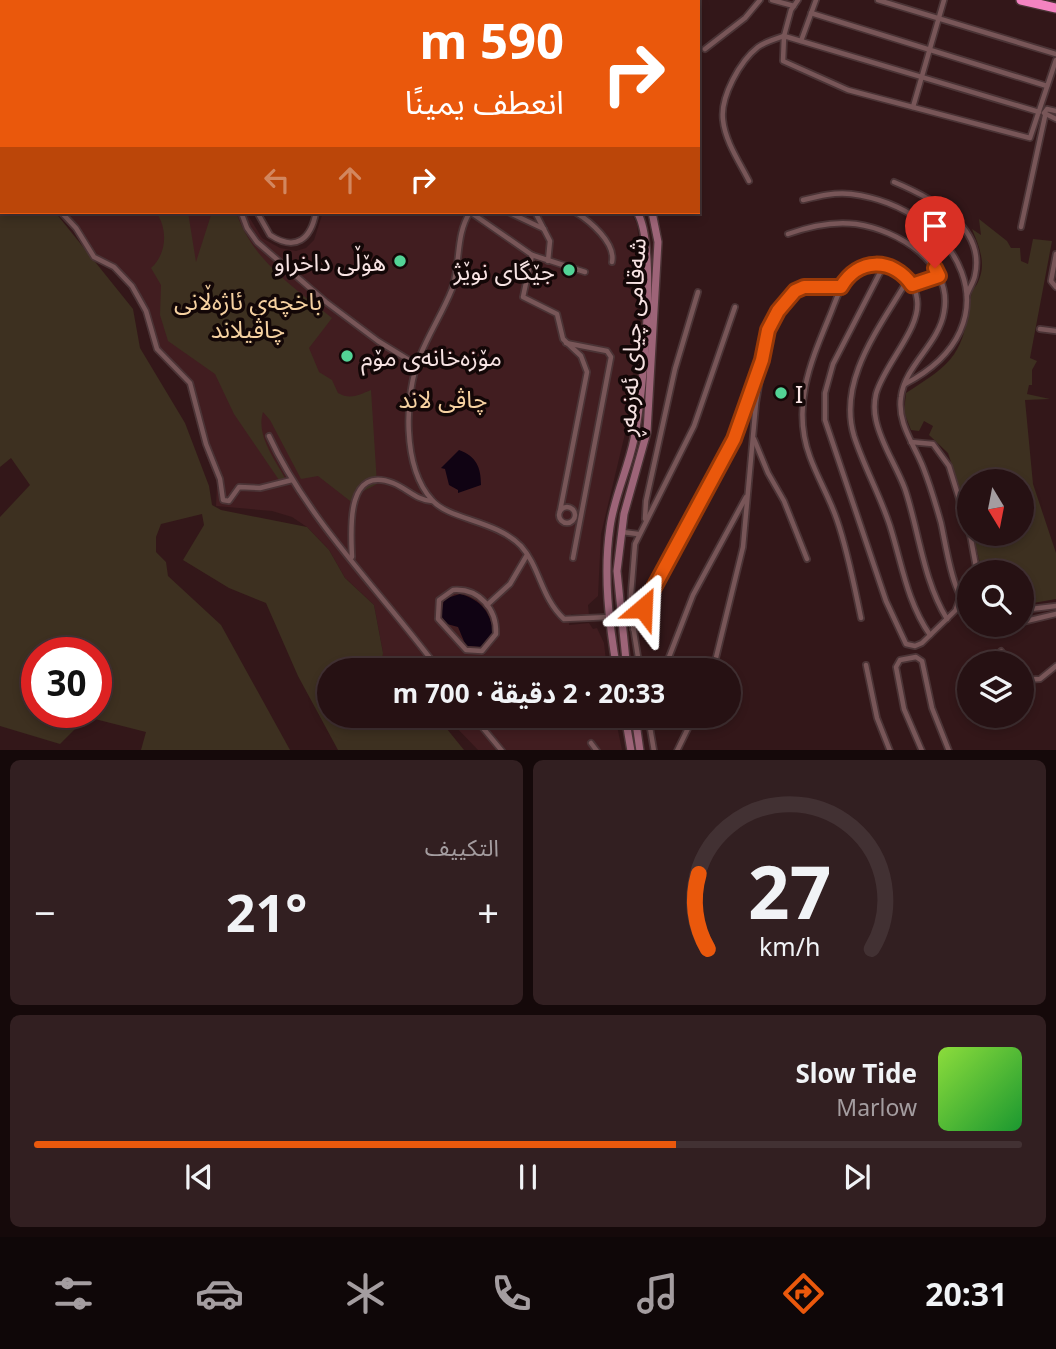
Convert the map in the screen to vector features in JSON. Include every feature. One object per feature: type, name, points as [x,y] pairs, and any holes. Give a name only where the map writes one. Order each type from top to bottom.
[{"type":"highway","points":[[1021,0],[1056,8]]},
{"type":"main road","name":"شەقامی چیای ئەزمەڕ","points":[[616,658],[607,582],[610,526],[636,429],[648,285],[645,236],[638,214]]},
{"type":"main road","name":"شەقامی چیای ئەزمەڕ","points":[[625,658],[617,594],[620,542],[647,432],[658,242],[652,214]]},
{"type":"main road","points":[[627,728],[631,750]]},
{"type":"main road","points":[[637,728],[640,750]]},
{"type":"street","points":[[705,48],[745,18],[760,0]]},
{"type":"street","points":[[772,0],[794,6]]},
{"type":"street","points":[[798,0],[784,36],[783,61],[848,90],[1030,138],[1056,57],[878,0]]},
{"type":"street","points":[[801,41],[816,0]]},
{"type":"street","points":[[913,107],[944,0]]},
{"type":"street","points":[[811,13],[1047,86]]},
{"type":"street","points":[[749,181],[726,130],[723,108],[731,86],[747,58],[759,46],[784,36],[1039,112]]},
{"type":"street","points":[[1021,227],[1046,110],[1056,111]]},
{"type":"street","points":[[1045,116],[1056,119]]},
{"type":"street","points":[[894,182],[931,200],[960,223],[971,242],[976,267],[966,297],[962,328],[950,351],[933,369],[905,385]]},
{"type":"street","points":[[803,200],[850,194],[901,211],[942,237],[954,253],[963,274],[966,297]]},
{"type":"street","points":[[63,214],[76,228],[94,257],[114,267],[132,286],[145,307],[157,349],[192,387],[224,501],[230,500],[239,487],[260,488],[292,480]]},
{"type":"street","points":[[242,214],[252,236],[286,267],[352,322],[417,365]]},
{"type":"street","points":[[258,214],[270,235],[292,244],[302,242],[310,234],[315,214]]},
{"type":"street","points":[[433,501],[415,471],[409,445],[410,407],[417,365],[452,289],[461,226],[469,214]]},
{"type":"street","points":[[473,214],[532,256],[586,272]]},
{"type":"street","points":[[512,214],[545,230]]},
{"type":"street","points":[[536,214],[550,241],[548,261]]},
{"type":"street","points":[[577,214],[604,238],[613,253],[612,262]]},
{"type":"street","points":[[788,234],[829,224],[869,227],[894,236],[920,252],[939,276],[945,293],[943,317],[905,385],[901,415],[931,491],[957,586]]},
{"type":"street","points":[[1056,254],[1051,281],[1056,287]]},
{"type":"street","points":[[532,256],[523,297],[556,314],[566,343],[581,356],[586,372],[560,511]]},
{"type":"street","points":[[884,265],[833,363],[825,393],[825,420],[901,636],[911,646],[930,635],[957,607]]},
{"type":"street","points":[[861,618],[839,525],[810,458],[803,423],[811,357],[841,287],[858,268],[884,265],[910,282],[918,300],[917,313],[881,380],[874,409],[880,433],[912,511],[931,585],[947,619]]},
{"type":"street","points":[[963,274],[969,274],[976,267]]},
{"type":"street","points":[[930,635],[908,594],[889,523],[855,439],[850,410],[858,369],[910,282],[939,276]]},
{"type":"street","points":[[633,629],[734,439],[762,360],[773,319],[795,291],[813,285],[841,287]]},
{"type":"street","points":[[645,519],[646,501],[676,362],[698,292]]},
{"type":"street","points":[[638,658],[630,598],[635,544],[645,519],[694,426],[736,307]]},
{"type":"street","points":[[1040,329],[1056,331]]},
{"type":"street","points":[[566,343],[609,351],[611,358],[573,558]]},
{"type":"street","points":[[716,658],[744,547],[752,436],[762,360]]},
{"type":"street","points":[[269,436],[292,480],[430,658]]},
{"type":"street","points":[[752,436],[784,501],[807,559]]},
{"type":"street","points":[[911,442],[933,444],[946,459],[957,493]]},
{"type":"street","points":[[352,558],[352,505],[365,487],[377,482],[392,482],[417,498],[433,501],[502,531],[528,554],[542,590],[564,619],[611,617]]},
{"type":"street","points":[[668,658],[685,613],[747,495]]},
{"type":"street","points":[[621,532],[638,534]]},
{"type":"street","points":[[620,542],[635,544]]},
{"type":"street","points":[[487,605],[510,584],[528,554]]},
{"type":"street","points":[[453,590],[467,592],[487,605],[494,616],[496,634],[491,644],[479,652],[463,648],[436,614],[439,600],[453,590]]},
{"type":"street","points":[[1034,609],[1056,606]]},
{"type":"street","points":[[1034,619],[1056,614]]},
{"type":"street","points":[[922,750],[904,709],[896,667],[900,660],[916,657],[922,661],[932,708],[949,750]]},
{"type":"street","points":[[866,664],[877,718],[890,750]]},
{"type":"street","points":[[1034,679],[1040,679],[1056,666]]},
{"type":"street","points":[[483,728],[501,750]]},
{"type":"street","points":[[650,728],[654,750]]},
{"type":"street","points":[[677,750],[688,728]]},
{"type":"street","points":[[591,743],[596,750]]},
{"type":"shaded area","name":"چاڤی لاند","points":[[61,214],[247,214],[262,238],[280,248],[296,251],[306,248],[314,240],[322,214],[632,214],[637,225],[640,252],[637,265],[626,268],[624,284],[636,294],[638,302],[630,413],[601,534],[598,596],[588,605],[589,615],[571,614],[569,625],[589,623],[593,629],[597,628],[604,643],[606,658],[382,658],[374,605],[345,578],[329,550],[307,527],[292,517],[272,511],[216,506],[217,483],[205,453],[192,393],[187,383],[151,344],[142,306],[113,267],[97,261]]},
{"type":"shaded area","points":[[459,450],[470,455],[476,463],[481,485],[458,493],[458,490],[449,485],[445,469],[441,468]]},
{"type":"shaded area","points":[[460,594],[479,603],[487,613],[493,634],[483,647],[466,646],[458,627],[447,624],[441,616],[444,599]]},
{"type":"shaded area","points":[[457,728],[617,728],[622,750],[478,750]]},
{"type":"green space","points":[[0,214],[57,214],[133,309],[140,348],[185,423],[209,486],[212,505],[221,510],[307,527],[329,550],[345,578],[374,605],[382,658],[317,658],[317,711],[298,676],[266,603],[229,588],[183,560],[204,525],[202,514],[161,524],[156,537],[156,552],[166,562],[168,576],[221,625],[290,750],[141,750],[146,732],[112,723],[112,637],[21,637],[21,728],[76,728],[60,744],[0,726],[0,517],[30,485],[11,458],[0,467]]},
{"type":"green space","name":"باخچەی ئاژەڵانی چاڤیلاند","points":[[157,214],[188,214],[196,262],[211,214],[237,214],[243,229],[263,259],[332,318],[309,348],[319,372],[332,380],[338,393],[342,395],[354,396],[371,390],[377,484],[360,493],[354,504],[318,476],[301,479],[270,420],[263,412],[261,421],[264,438],[285,478],[279,480],[234,414],[215,374],[168,341],[160,315],[161,285],[151,268],[163,249],[164,233]]},
{"type":"green space","points":[[979,219],[1007,241],[1011,248],[1020,248],[1021,261],[1028,264],[1033,239],[1052,241],[1030,358],[1037,361],[1032,370],[1032,385],[1029,385],[1027,394],[1050,399],[1025,400],[1032,469],[957,469],[957,480],[948,453],[929,435],[933,426],[924,421],[919,431],[911,430],[904,412],[906,393],[946,364],[960,344],[972,294],[982,269],[981,255],[972,229],[981,235]]},
{"type":"green space","points":[[1034,487],[1056,553],[1056,599],[1034,603],[1034,560],[979,560],[976,546],[1034,546]]},
{"type":"green space","points":[[326,728],[445,728],[464,750],[338,750]]},
{"type":"place","name":"هۆڵی داخراو","points":[[400,261]]},
{"type":"place","name":"جێگای نوێژ","points":[[569,270]]},
{"type":"place","name":"مۆزەخانەی مۆم","points":[[347,356]]},
{"type":"place","name":"I","points":[[781,393]]},
{"type":"route","points":[[643,608],[734,439],[762,360],[768,330],[784,302],[795,291],[804,287],[841,287],[853,271],[872,264],[897,270],[912,285],[939,276],[935,268]]}]
